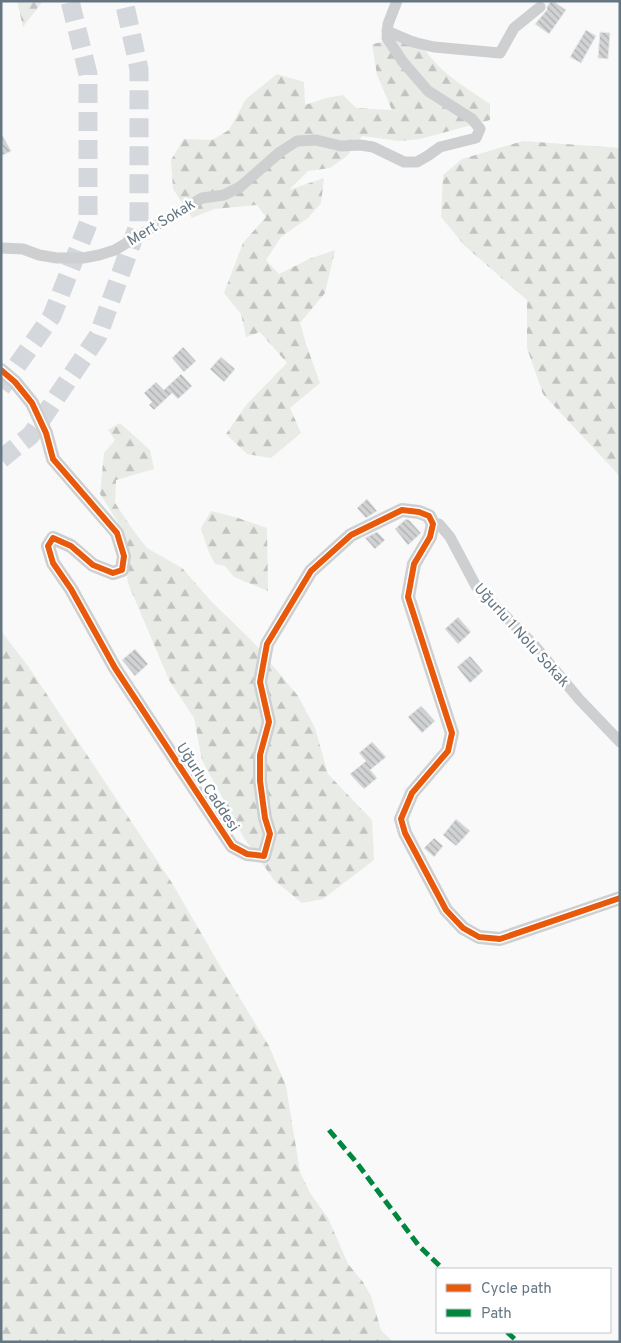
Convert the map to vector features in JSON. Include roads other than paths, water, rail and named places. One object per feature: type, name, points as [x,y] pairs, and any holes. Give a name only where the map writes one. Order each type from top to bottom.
[{"type":"street","points":[[397,1],[387,31],[413,42],[434,47],[500,53],[514,28],[540,6]]},
{"type":"street","name":"Mert Sokak","points":[[1,248],[23,249],[39,255],[57,258],[99,256],[115,250],[202,198],[224,195],[240,187],[280,152],[297,141],[316,140],[341,146],[360,145],[372,147],[404,162],[417,162],[440,147],[476,138],[480,129],[472,119],[428,91],[403,62],[387,38],[387,31]]},
{"type":"street","name":"Uğurlu Caddesi","points":[[1,370],[32,403],[46,433],[53,459],[118,533],[124,556],[122,570],[113,573],[93,565],[71,546],[53,538],[48,546],[53,563],[71,589],[115,668],[232,846],[247,854],[264,856],[270,834],[265,818],[260,781],[260,755],[269,722],[260,682],[267,644],[311,571],[351,535],[402,510],[419,512],[429,516],[433,524]]},
{"type":"street","points":[[433,524],[430,537],[414,564],[408,597],[452,733],[448,751],[412,793],[401,819],[404,833],[446,910],[463,928],[479,937],[500,939],[620,898]]},
{"type":"street","name":"Uğurlu 1 Nolu Sokak","points":[[433,524],[439,524],[450,537],[476,586],[534,645],[579,699],[620,742]]},
{"type":"tunnel","points":[[1,388],[52,316],[88,224],[88,74],[70,1]]},
{"type":"tunnel","points":[[1,459],[31,435],[98,336],[139,223],[139,69],[124,1]]}]
